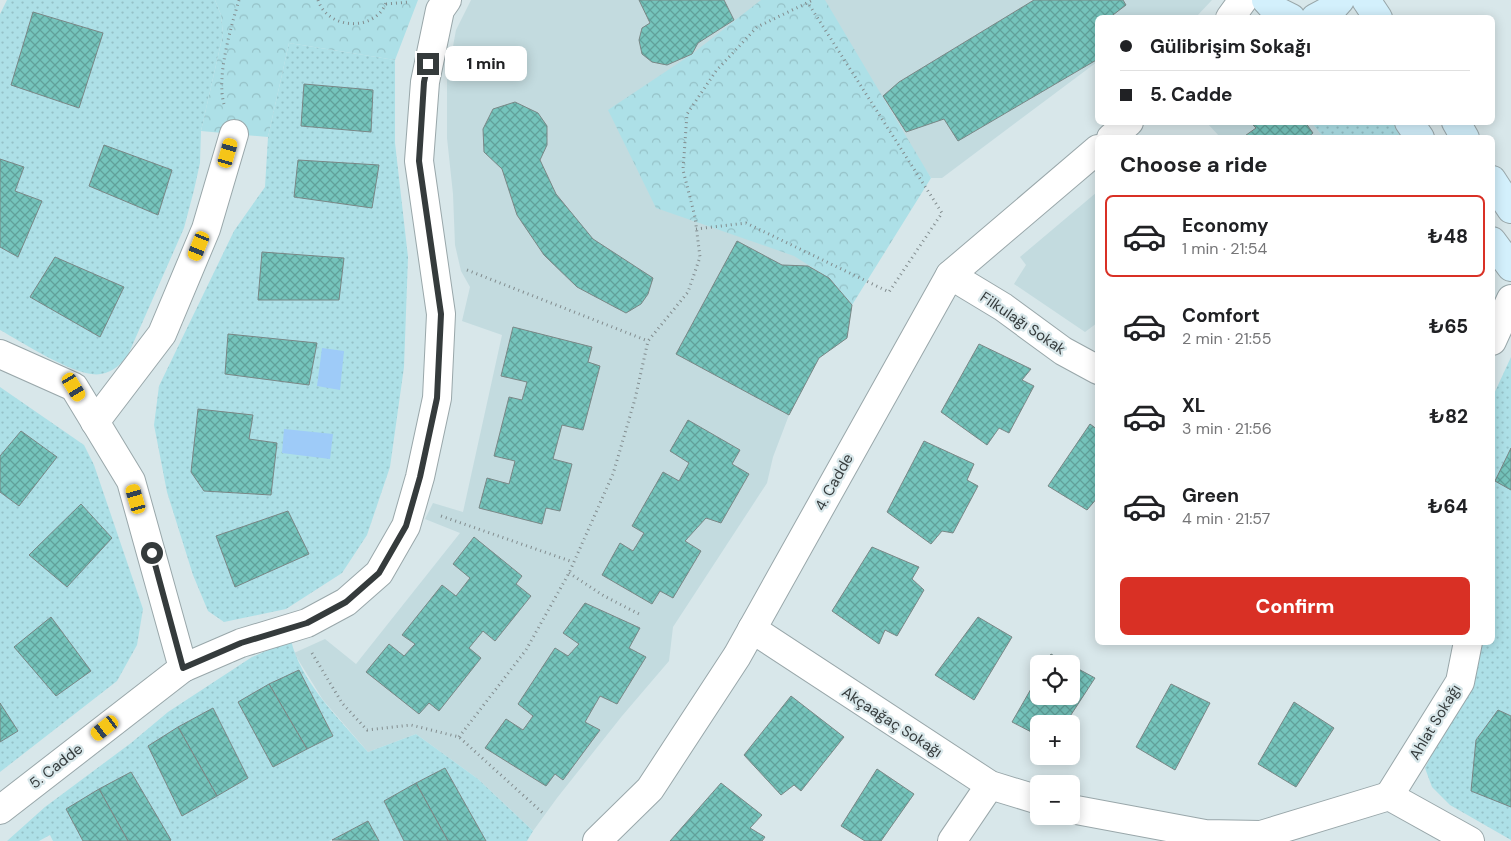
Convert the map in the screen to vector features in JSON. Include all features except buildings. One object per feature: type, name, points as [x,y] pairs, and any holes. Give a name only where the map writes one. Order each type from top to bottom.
[{"type":"main road","points":[[1321,15],[1332,9],[1340,0]]},
{"type":"main road","points":[[1366,0],[1376,15]]},
{"type":"main road","points":[[1495,185],[1511,209]]},
{"type":"main road","points":[[1495,245],[1511,267]]},
{"type":"street","name":"5. Cadde","points":[[0,810],[183,668],[241,643],[307,623],[346,602],[379,573],[406,526],[420,477],[437,398],[441,314],[419,161],[424,82],[440,10],[447,0]]},
{"type":"street","points":[[1232,15],[1243,0]]},
{"type":"street","points":[[1114,135],[1126,125]]},
{"type":"street","points":[[95,422],[162,334],[206,229],[234,134]]},
{"type":"street","name":"4. Cadde","points":[[597,841],[650,789],[752,630],[950,275],[1095,152]]},
{"type":"street","name":"Filkulağı Sokak","points":[[950,275],[1003,307],[1063,351],[1095,368]]},
{"type":"street","points":[[1495,334],[1511,299]]},
{"type":"street","points":[[0,354],[74,387],[131,482],[183,668]]},
{"type":"street","name":"Akçaağaç Sokağı","points":[[752,630],[990,785],[1030,797]]},
{"type":"street","name":"Ahlat Sokağı","points":[[1389,796],[1460,682],[1467,645]]},
{"type":"street","points":[[952,841],[990,785]]},
{"type":"street","points":[[1080,811],[1206,834],[1260,838],[1389,796],[1470,841]]},
{"type":"path","points":[[234,134],[221,95],[223,71],[240,0]]},
{"type":"path","points":[[318,0],[326,13],[335,20],[346,24],[370,20],[379,13],[387,0]]},
{"type":"path","points":[[459,737],[526,650],[574,562],[613,474],[635,399],[648,341],[688,292],[700,257],[683,170],[687,114],[716,71],[757,27],[814,0]]},
{"type":"path","points":[[696,229],[746,223],[889,292],[942,213],[808,3]]},
{"type":"path","points":[[432,256],[648,341]]},
{"type":"path","points":[[437,515],[574,562]]},
{"type":"path","points":[[568,573],[604,596],[641,615]]},
{"type":"path","points":[[308,646],[342,703],[367,730],[411,725],[459,737],[545,815]]},
{"type":"shaded area","points":[[471,0],[1212,0],[1198,15],[1095,15],[1095,63],[942,178],[931,178],[919,160],[829,278],[852,305],[847,338],[819,358],[789,415],[773,457],[767,483],[673,627],[669,661],[622,716],[533,831],[478,779],[416,734],[368,752],[323,700],[294,653],[325,639],[356,664],[460,533],[425,519],[433,503],[463,512],[502,335],[462,321],[470,287],[461,271],[455,245],[453,194],[447,138],[447,79],[456,30]]},
{"type":"shaded area","points":[[1209,125],[1314,125],[1321,135],[1218,135]]},
{"type":"shaded area","points":[[1095,194],[1095,324],[1085,332],[1014,284],[1026,265],[1020,257]]},
{"type":"shaded area","points":[[322,348],[344,351],[340,390],[317,386]]},
{"type":"shaded area","points":[[284,429],[333,434],[330,459],[282,453]]},
{"type":"green space","points":[[7,0],[215,0],[221,15],[223,34],[201,131],[200,163],[184,228],[128,355],[116,368],[109,372],[91,374],[79,371],[36,351],[0,330],[0,14]]},
{"type":"green space","points":[[215,0],[418,0],[395,60],[289,43],[268,137],[201,131],[223,34],[221,15]]},
{"type":"green space","points":[[761,0],[825,0],[931,178],[852,305],[829,278],[794,256],[656,208],[608,110],[692,54]]},
{"type":"green space","points":[[289,43],[395,60],[395,143],[408,257],[404,367],[390,467],[367,535],[342,573],[286,609],[224,622],[208,611],[193,575],[167,492],[154,425],[159,386],[234,231],[265,187],[268,137]]},
{"type":"green space","points":[[1314,125],[1394,125],[1402,135],[1321,135]]},
{"type":"green space","points":[[1511,357],[1511,840],[1450,805],[1432,787],[1425,768],[1475,671],[1482,645],[1495,645],[1495,392]]},
{"type":"green space","points":[[0,387],[84,445],[94,465],[143,609],[137,645],[117,681],[0,772]]},
{"type":"green space","points":[[291,640],[303,670],[312,685],[368,752],[416,734],[478,779],[533,831],[527,841],[486,841],[445,768],[384,801],[404,841],[379,841],[368,821],[329,841],[170,841],[131,772],[66,809],[83,841],[53,841],[50,835],[39,841],[7,841],[45,807],[131,743],[168,712],[252,657]],"holes":[[[299,670],[333,735],[273,767],[238,702]],[[213,708],[248,778],[182,816],[148,746]]]},
{"type":"route","points":[[152,553],[183,668],[241,643],[307,623],[346,602],[379,573],[406,526],[420,477],[437,398],[441,314],[419,161],[424,82],[428,64]]}]
